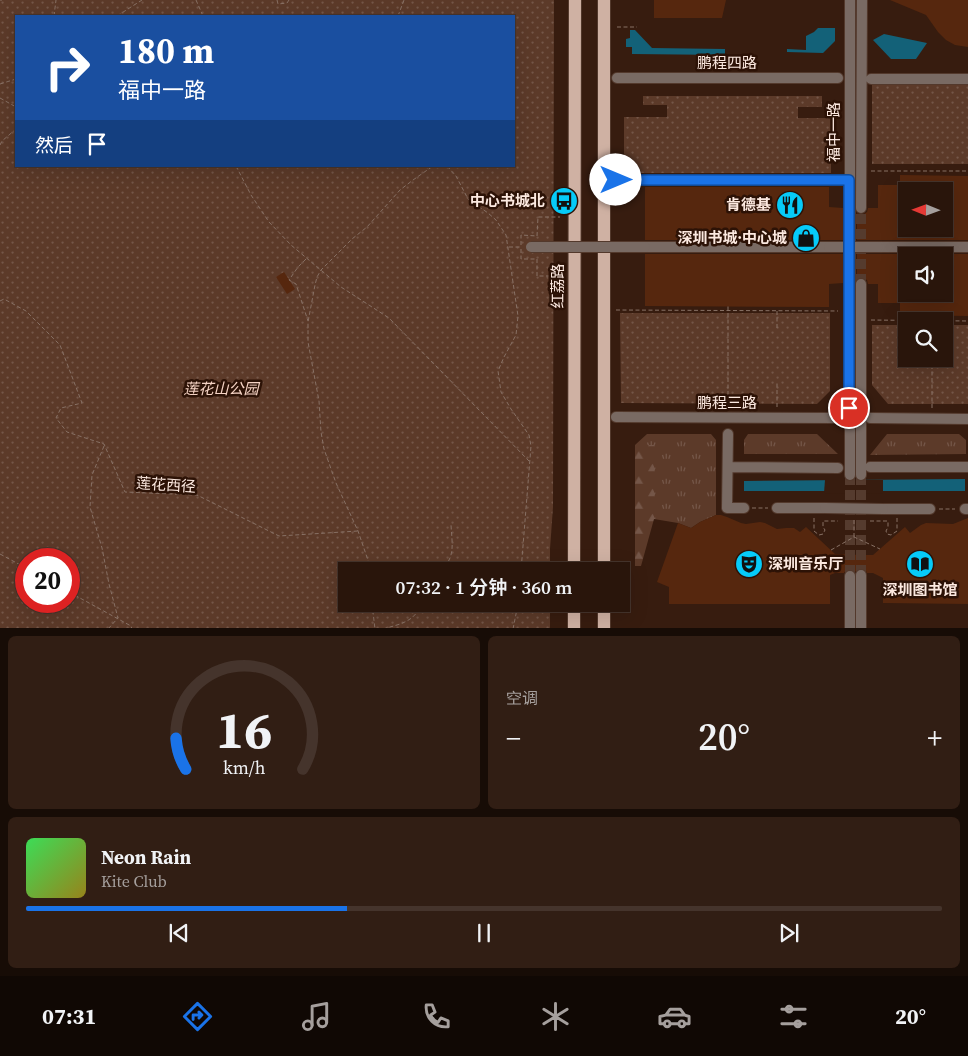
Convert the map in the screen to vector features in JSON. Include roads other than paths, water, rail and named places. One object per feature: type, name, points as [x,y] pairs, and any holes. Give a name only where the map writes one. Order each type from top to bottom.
[{"type":"main road","name":"红荔路","points":[[574,562],[575,0]]},
{"type":"main road","points":[[604,0],[604,562]]},
{"type":"main road","points":[[574,612],[574,628]]},
{"type":"main road","points":[[604,612],[604,628]]},
{"type":"street","name":"福中一路","points":[[850,0],[850,475]]},
{"type":"street","name":"福中一路","points":[[861,208],[862,0]]},
{"type":"street","name":"鹏程四路","points":[[617,78],[838,78]]},
{"type":"street","points":[[870,79],[968,79]]},
{"type":"street","points":[[616,180],[849,180]]},
{"type":"street","points":[[526,247],[968,247]]},
{"type":"street","points":[[861,284],[861,475]]},
{"type":"street","name":"鹏程三路","points":[[616,417],[838,418]]},
{"type":"street","points":[[870,418],[968,418]]},
{"type":"street","points":[[728,434],[727,508],[744,508]]},
{"type":"street","points":[[728,467],[838,468]]},
{"type":"street","points":[[870,467],[968,467]]},
{"type":"street","points":[[776,508],[930,509]]},
{"type":"street","points":[[861,575],[861,628]]},
{"type":"street","points":[[850,576],[850,628]]},
{"type":"water","points":[[818,28],[835,28],[835,41],[823,53],[787,52],[787,49],[806,50],[806,36]]},
{"type":"water","points":[[630,30],[635,30],[652,48],[725,49],[725,55],[632,54],[632,47],[626,47],[626,39],[630,38]]},
{"type":"water","points":[[884,34],[927,43],[916,59],[891,59],[873,40]]},
{"type":"water","points":[[965,479],[965,491],[744,491],[744,481]]},
{"type":"tunnel","points":[[861,208],[861,284]]},
{"type":"tunnel","points":[[850,475],[850,576]]},
{"type":"tunnel","points":[[861,475],[861,575]]},
{"type":"place","name":"中心书城北","points":[[564,201]]},
{"type":"place","name":"肯德基","points":[[790,205]]},
{"type":"place","name":"深圳书城·中心城","points":[[806,238]]},
{"type":"place","name":"深圳音乐厅","points":[[749,564]]},
{"type":"place","name":"深圳图书馆","points":[[920,564]]},
{"type":"park label","name":"莲花山公园","points":[[221,389]]}]
